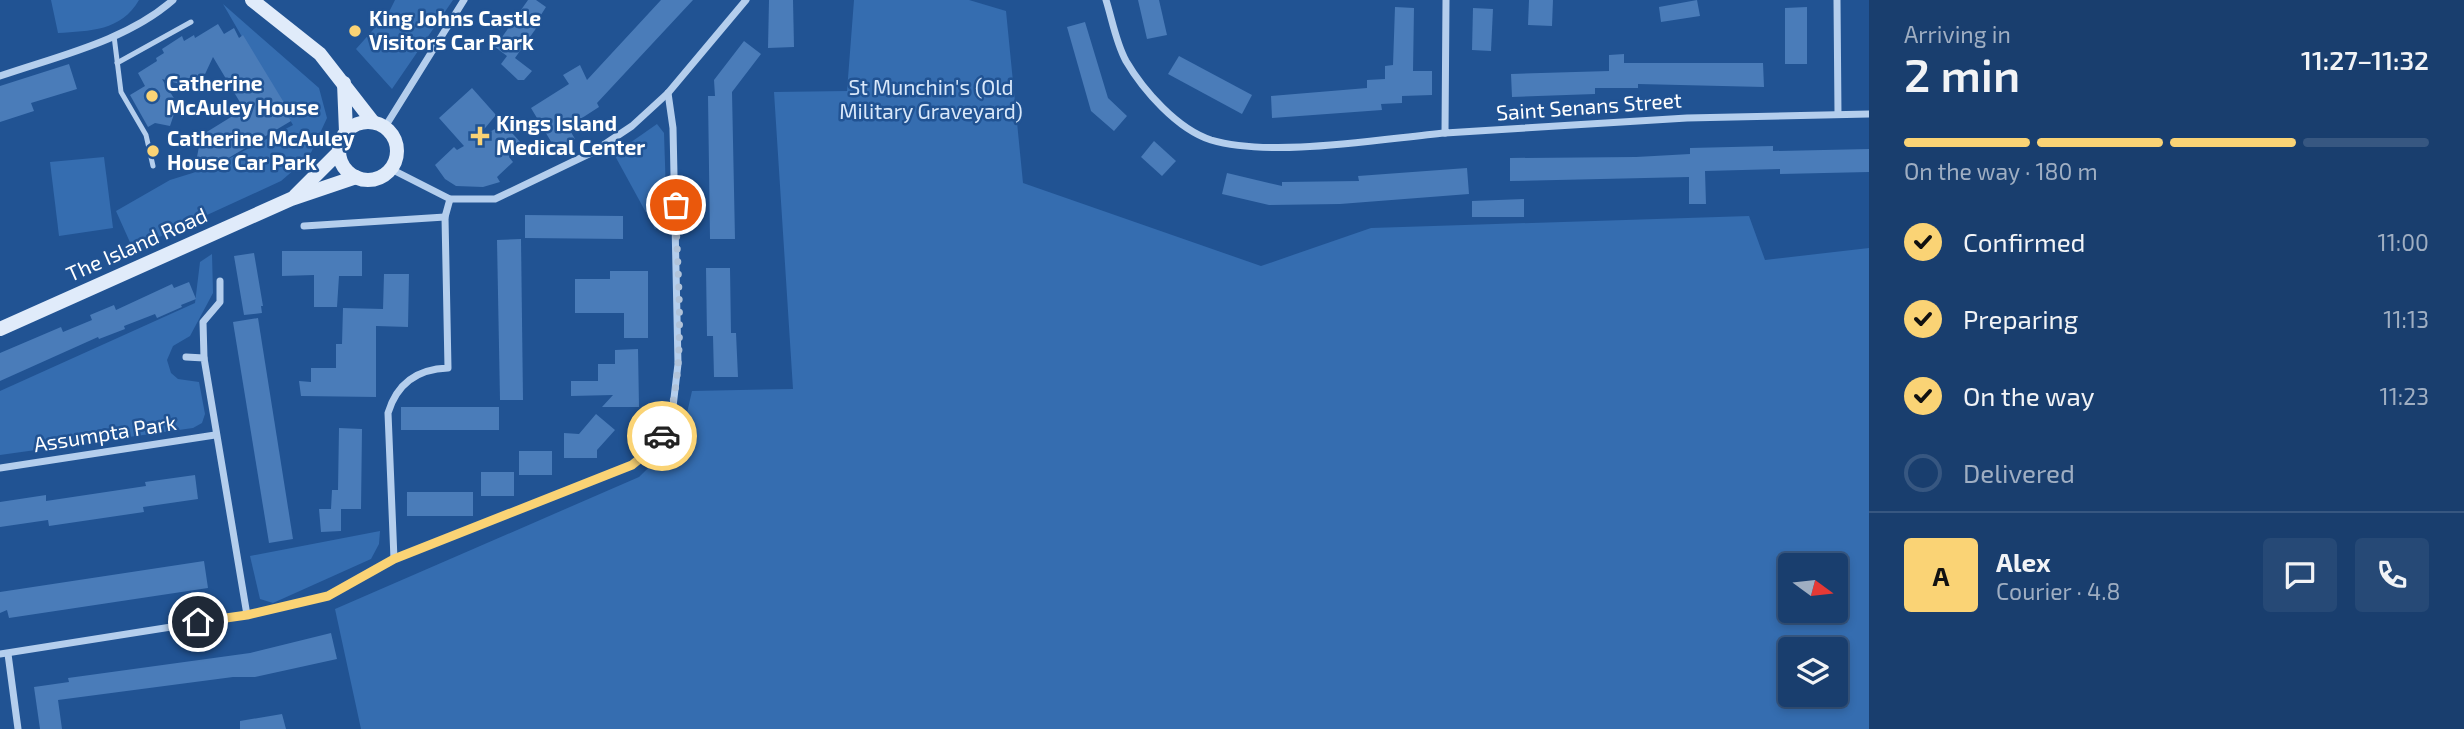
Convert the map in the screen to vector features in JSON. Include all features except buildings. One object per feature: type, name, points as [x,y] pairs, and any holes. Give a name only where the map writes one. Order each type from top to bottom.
[{"type":"main road","points":[[252,0],[320,54],[396,142],[395,160],[391,169],[375,179],[356,177],[291,199]]},
{"type":"main road","points":[[291,199],[339,152],[346,132],[344,83]]},
{"type":"main road","points":[[346,132],[363,122],[379,125]]},
{"type":"main road","points":[[339,152],[344,167],[356,177]]},
{"type":"main road","name":"The Island Road","points":[[0,329],[291,199]]},
{"type":"street","points":[[0,76],[114,36],[158,13],[173,0]]},
{"type":"street","points":[[379,125],[464,0]]},
{"type":"street","points":[[391,169],[450,199],[495,199],[593,152],[632,126],[668,93],[746,0]]},
{"type":"street","name":"Saint Senans Street","points":[[1106,0],[1125,58],[1144,88],[1170,115],[1209,139],[1262,148],[1687,118],[1869,114]]},
{"type":"street","points":[[1445,133],[1446,0]]},
{"type":"street","points":[[1838,0],[1838,114]]},
{"type":"street","points":[[18,729],[4,654],[247,615],[328,596],[394,559],[632,465],[659,443],[672,415],[678,364],[673,128],[668,93]]},
{"type":"street","points":[[394,559],[388,413],[393,395],[406,381],[429,369],[449,368],[445,217],[450,199]]},
{"type":"street","points":[[304,226],[445,217]]},
{"type":"street","points":[[220,281],[220,302],[204,322],[204,358],[247,615]]},
{"type":"street","points":[[186,357],[204,358]]},
{"type":"street","name":"Assumpta Park","points":[[0,468],[215,435]]},
{"type":"lane","points":[[117,63],[191,22]]},
{"type":"lane","points":[[114,36],[121,92],[146,135],[153,166]]},
{"type":"green space","points":[[51,0],[139,0],[132,10],[114,24],[93,30],[58,33]]},
{"type":"green space","points":[[395,0],[453,0],[392,89],[356,49],[389,12]]},
{"type":"green space","name":"St Munchin's (Old Military Graveyard)","points":[[854,0],[969,0],[1006,11],[1023,183],[1261,266],[1371,228],[1749,216],[1765,260],[1869,248],[1869,729],[361,729],[335,609],[639,477],[682,435],[692,391],[793,389],[774,92],[847,91]]},
{"type":"green space","points":[[223,4],[319,88],[327,118],[309,157],[281,181],[133,249],[116,211],[170,180],[215,166],[293,125]]},
{"type":"green space","points":[[657,124],[664,133],[667,225],[655,229],[614,154]]},
{"type":"green space","points":[[104,157],[113,228],[59,236],[50,162]]},
{"type":"green space","points":[[212,254],[213,293],[190,336],[173,346],[167,360],[171,373],[178,379],[199,382],[205,414],[202,423],[193,428],[0,455],[0,391],[195,303],[200,262]]},
{"type":"green space","points":[[380,531],[379,544],[371,559],[273,603],[260,599],[250,556]]},
{"type":"way so far","points":[[662,436],[672,415],[678,364],[676,205]]},
{"type":"place","name":"King Johns Castle Visitors Car Park","points":[[355,31]]},
{"type":"place","name":"Catherine McAuley House","points":[[152,96]]},
{"type":"place","name":"Kings Island Medical Center","points":[[480,136]]},
{"type":"place","name":"Catherine McAuley House Car Park","points":[[153,151]]},
{"type":"route","points":[[198,622],[247,615],[328,596],[394,559],[632,465],[659,443],[662,436]]}]
